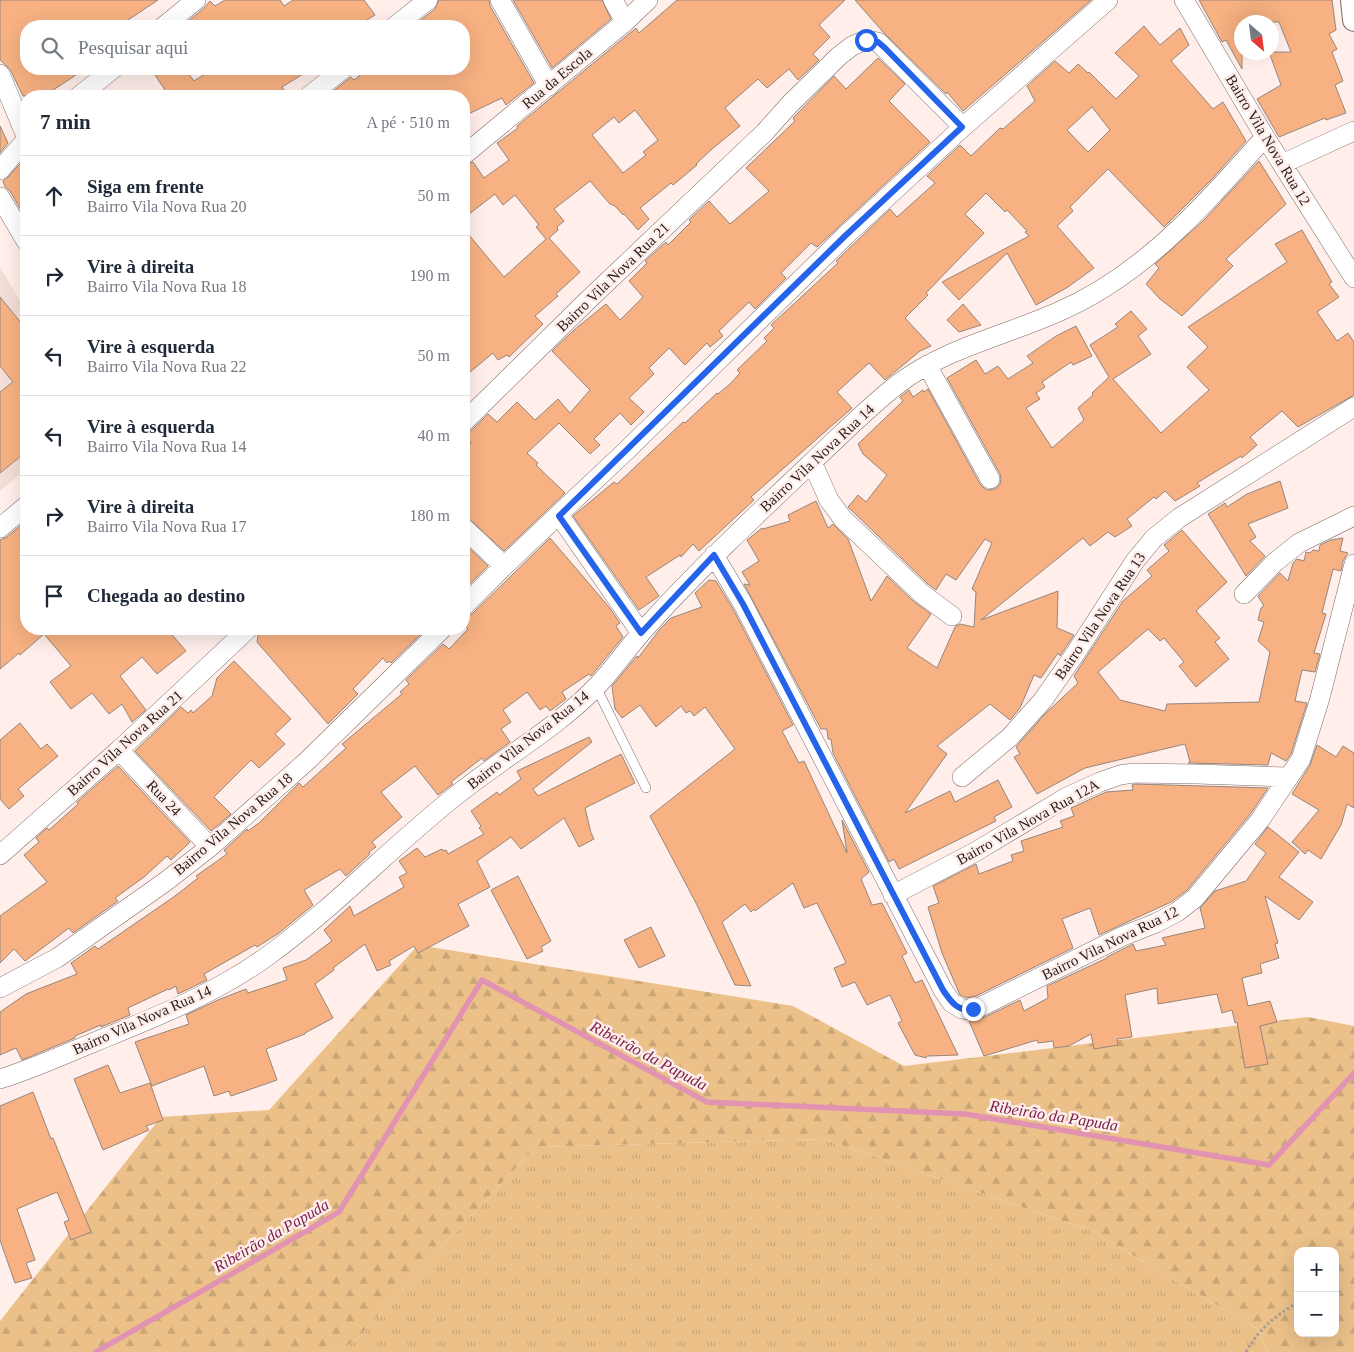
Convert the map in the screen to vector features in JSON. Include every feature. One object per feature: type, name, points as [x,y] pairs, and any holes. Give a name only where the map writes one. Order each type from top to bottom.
[{"type":"street","points":[[171,20],[196,0]]},
{"type":"street","points":[[403,20],[428,0]]},
{"type":"street","points":[[500,0],[549,86]]},
{"type":"street","points":[[613,0],[625,22]]},
{"type":"street","name":"Rua da Escola","points":[[470,150],[625,22],[648,0]]},
{"type":"street","points":[[470,600],[559,516],[845,236],[962,127],[1108,0]]},
{"type":"street","name":"Bairro Vila Nova Rua 12","points":[[1184,0],[1265,137],[1354,278]]},
{"type":"street","points":[[1352,0],[1354,20]]},
{"type":"street","name":"Bairro Vila Nova Rua 21","points":[[470,416],[586,302],[764,133],[790,104],[839,56],[852,46],[866,40],[878,42],[962,127]]},
{"type":"street","points":[[0,74],[20,122]]},
{"type":"street","points":[[87,90],[105,75]]},
{"type":"street","points":[[317,90],[335,75]]},
{"type":"street","points":[[1282,164],[1354,131]]},
{"type":"street","name":"Bairro Vila Nova Rua 14","points":[[0,1079],[163,1014],[218,987],[267,957],[320,915],[412,832],[462,791],[556,722],[596,687],[641,633],[714,555],[857,419],[897,385],[927,364],[964,347],[1059,312],[1092,296],[1169,240],[1265,137]]},
{"type":"street","points":[[0,170],[20,147]]},
{"type":"street","points":[[0,197],[20,231]]},
{"type":"street","points":[[927,364],[990,479]]},
{"type":"street","name":"Bairro Vila Nova Rua 13","points":[[962,777],[1010,737],[1043,700],[1076,654],[1135,562],[1154,538],[1179,518],[1354,407]]},
{"type":"street","points":[[1337,417],[1354,426]]},
{"type":"street","points":[[812,462],[829,500],[843,519],[921,594],[952,616]]},
{"type":"street","points":[[0,528],[20,511]]},
{"type":"street","points":[[559,516],[641,633]]},
{"type":"street","points":[[1244,594],[1274,563],[1299,543],[1354,516]]},
{"type":"street","points":[[470,534],[504,566]]},
{"type":"street","points":[[714,555],[743,604],[893,895]]},
{"type":"street","name":"Bairro Vila Nova Rua 12","points":[[893,895],[947,997],[957,1007],[967,1010],[980,1007],[1123,936],[1156,923],[1177,912],[1196,898],[1260,820],[1301,759],[1336,640],[1354,564]]},
{"type":"street","name":"Bairro Vila Nova Rua 21","points":[[0,855],[119,750],[242,635]]},
{"type":"street","name":"Bairro Vila Nova Rua 18","points":[[0,988],[57,958],[165,882],[210,847],[307,762],[436,635]]},
{"type":"street","name":"Rua 24","points":[[119,750],[210,847]]},
{"type":"street","name":"Bairro Vila Nova Rua 12A","points":[[893,895],[974,852],[1067,797],[1120,775],[1134,773],[1289,777]]},
{"type":"lane","points":[[596,687],[646,788]]},
{"type":"path","points":[[1246,1352],[1260,1330],[1269,1321],[1294,1305]]},
{"type":"shaded area","points":[[0,267],[20,301],[20,474],[0,491]]},
{"type":"green space","points":[[418,945],[793,1006],[904,1066],[1308,1017],[1354,1026],[1354,1352],[1267,1352],[1259,1330],[1092,1231],[824,1139],[535,1147],[354,1342],[334,1352],[0,1352],[0,1321],[161,1117],[269,1110]]},
{"type":"green space","points":[[824,1139],[1092,1231],[1259,1330],[1267,1352],[334,1352],[354,1342],[535,1147]]},
{"type":"building","points":[[0,0],[158,0],[128,20],[20,20],[20,75],[76,75],[53,90],[20,90],[10,69],[0,60]]},
{"type":"building","points":[[225,0],[280,0],[284,6],[293,0],[364,0],[375,15],[367,20],[189,20],[210,1],[215,6]]},
{"type":"building","points":[[439,0],[489,0],[490,6],[534,83],[506,105],[502,98],[470,113],[470,90],[335,90],[351,77],[354,80],[360,75],[470,75],[470,20],[421,20],[435,9]]},
{"type":"building","points":[[513,0],[602,0],[611,19],[552,68]]},
{"type":"building","points":[[677,0],[845,0],[819,25],[830,37],[813,54],[819,60],[798,80],[789,69],[767,88],[758,79],[725,108],[740,126],[673,185],[671,183],[640,208],[649,219],[638,230],[624,214],[610,204],[590,181],[554,209],[564,221],[549,238],[580,272],[556,294],[558,296],[535,316],[543,324],[509,357],[507,355],[498,360],[493,353],[470,372],[470,236],[504,277],[546,239],[536,227],[539,225],[515,195],[503,205],[495,194],[470,213],[470,163],[473,162],[484,178],[509,160],[497,143],[518,128],[517,126],[636,28],[639,33]],"holes":[[[635,110],[658,140],[643,152],[646,155],[623,173],[592,135],[614,117],[619,123]]]},
{"type":"building","points":[[855,0],[1091,0],[963,111],[947,92],[946,94],[883,32]]},
{"type":"building","points":[[1199,0],[1332,0],[1336,30],[1329,34],[1337,49],[1332,52],[1343,81],[1335,85],[1346,113],[1326,120],[1325,118],[1279,137],[1257,99],[1281,85],[1272,60],[1279,60],[1279,52],[1291,52],[1279,22],[1279,15],[1234,15],[1234,54],[1226,40],[1222,42]]},
{"type":"building","points":[[1144,26],[1160,45],[1180,28],[1189,45],[1171,61],[1213,109],[1223,102],[1246,141],[1211,180],[1164,227],[1108,169],[1070,207],[1073,211],[1057,226],[1094,268],[1068,287],[1036,305],[1007,253],[959,300],[942,282],[1029,236],[1025,232],[1027,231],[1007,210],[1005,212],[986,193],[965,214],[984,233],[926,293],[928,295],[905,318],[931,346],[920,351],[885,380],[869,363],[837,392],[852,408],[751,497],[754,500],[699,551],[693,544],[681,557],[680,555],[646,577],[659,596],[639,610],[573,516],[614,482],[617,484],[683,422],[685,423],[717,393],[730,384],[740,373],[737,370],[767,341],[764,338],[774,328],[771,325],[838,263],[836,261],[890,209],[897,217],[935,183],[927,176],[960,145],[971,156],[1000,128],[1003,129],[1035,101],[1027,86],[1055,61],[1069,73],[1078,64],[1089,72],[1116,99],[1139,76],[1115,53]],"holes":[[[1092,107],[1110,130],[1088,152],[1067,130]]]},
{"type":"building","points":[[878,58],[905,84],[889,101],[930,142],[817,247],[811,243],[781,273],[786,278],[755,309],[749,302],[719,331],[723,336],[710,347],[707,343],[685,365],[669,348],[649,368],[654,374],[629,398],[644,412],[631,425],[620,413],[594,439],[600,445],[590,454],[559,423],[527,453],[538,463],[536,465],[565,493],[504,551],[470,520],[470,431],[488,414],[497,422],[517,402],[535,420],[558,399],[570,413],[590,390],[552,351],[606,304],[620,320],[643,297],[629,281],[647,263],[645,261],[666,242],[668,245],[691,222],[689,220],[709,201],[730,224],[769,191],[746,168],[795,121],[793,118],[834,76],[846,89]]},
{"type":"building","points":[[1237,60],[1242,60],[1242,69]]},
{"type":"building","points":[[155,75],[190,75],[194,81],[204,75],[301,75],[282,87],[284,90],[165,90]]},
{"type":"building","points":[[0,126],[8,143],[0,153]]},
{"type":"building","points":[[1259,161],[1286,204],[1226,259],[1233,266],[1182,316],[1160,299],[1146,284],[1159,268],[1155,264],[1204,220]]},
{"type":"building","points":[[20,164],[20,208],[10,191],[5,187],[3,181]]},
{"type":"building","points":[[1302,230],[1332,282],[1329,284],[1339,297],[1317,312],[1337,341],[1348,333],[1354,342],[1354,395],[1298,427],[1282,411],[1250,437],[1257,445],[1242,458],[1241,456],[1197,483],[1200,486],[1175,501],[1165,491],[1156,499],[1154,497],[1127,519],[1132,526],[1115,537],[1108,532],[1090,546],[1083,538],[981,620],[1058,591],[1057,628],[1074,635],[1060,656],[1058,653],[1041,678],[1034,675],[1020,708],[1010,720],[990,704],[937,746],[947,754],[905,813],[950,791],[955,802],[998,780],[1012,807],[994,817],[996,821],[899,869],[894,859],[889,862],[833,753],[827,729],[821,729],[744,584],[750,585],[742,572],[759,561],[747,540],[762,528],[790,521],[788,515],[816,501],[828,528],[833,524],[848,539],[871,601],[887,576],[913,601],[931,614],[907,648],[937,668],[955,627],[960,624],[974,627],[976,592],[972,589],[992,543],[985,539],[956,580],[946,574],[936,590],[848,507],[858,495],[866,502],[887,475],[863,454],[858,444],[903,401],[900,397],[905,393],[909,390],[913,397],[928,389],[980,484],[985,489],[995,489],[1000,484],[1000,474],[947,378],[976,360],[985,374],[998,366],[1008,379],[1033,363],[1027,356],[1056,336],[1076,326],[1092,356],[1073,365],[1071,362],[1042,382],[1045,387],[1036,393],[1040,399],[1026,408],[1052,448],[1084,420],[1078,408],[1109,377],[1090,345],[1118,327],[1115,324],[1131,311],[1147,329],[1138,336],[1151,354],[1113,379],[1161,433],[1209,390],[1187,367],[1208,347],[1188,327],[1287,262],[1275,244]]},
{"type":"building","points":[[0,297],[20,322],[20,457],[0,473],[0,392],[13,382],[0,366]]},
{"type":"building","points":[[963,304],[981,325],[959,332],[947,320]]},
{"type":"building","points":[[1280,481],[1288,508],[1248,524],[1256,537],[1250,541],[1265,556],[1246,576],[1208,514],[1225,503],[1227,507],[1247,494]]},
{"type":"building","points":[[20,526],[20,635],[43,635],[0,669],[0,540],[7,537]]},
{"type":"building","points":[[1182,530],[1227,582],[1196,611],[1220,638],[1215,642],[1229,659],[1196,687],[1179,666],[1184,662],[1164,638],[1160,641],[1148,629],[1098,672],[1120,700],[1165,711],[1167,704],[1259,702],[1270,652],[1258,641],[1264,622],[1258,620],[1261,608],[1264,606],[1258,596],[1280,573],[1288,581],[1293,563],[1297,559],[1304,561],[1306,552],[1319,551],[1320,545],[1331,540],[1343,538],[1340,551],[1348,553],[1343,561],[1341,571],[1333,569],[1322,613],[1326,614],[1314,653],[1320,654],[1315,672],[1302,670],[1295,701],[1307,703],[1291,754],[1286,761],[1271,753],[1268,765],[1188,763],[1190,762],[1185,744],[1085,768],[1037,794],[1014,757],[1020,754],[1016,747],[1045,714],[1078,683],[1074,676],[1123,601],[1152,576],[1147,570],[1169,551],[1164,545]]},
{"type":"building","points":[[550,538],[609,607],[620,623],[616,626],[623,637],[591,676],[589,674],[562,692],[566,699],[550,711],[546,706],[540,710],[527,692],[503,710],[511,722],[501,729],[510,742],[484,761],[482,758],[451,782],[453,784],[438,795],[415,766],[381,792],[402,817],[372,842],[376,847],[346,876],[340,869],[304,890],[313,905],[279,933],[257,947],[255,945],[204,974],[207,980],[178,994],[176,986],[128,1008],[130,1015],[101,1027],[101,1025],[22,1060],[16,1048],[0,1055],[0,1012],[26,994],[77,974],[71,963],[95,946],[98,949],[175,896],[198,878],[196,876],[227,854],[224,850],[247,829],[248,831],[259,823],[299,783],[303,787],[346,748],[342,744],[402,694],[400,692],[409,684],[406,680],[443,644],[449,649],[462,635],[470,635],[470,615]]},
{"type":"building","points":[[470,549],[488,566],[470,584]]},
{"type":"building","points":[[709,580],[716,581],[733,609],[793,725],[782,731],[799,763],[804,761],[847,853],[842,820],[869,872],[861,879],[872,905],[882,903],[907,953],[902,956],[915,983],[922,980],[958,1055],[927,1056],[926,1058],[915,1055],[898,1023],[902,1021],[890,995],[867,1005],[855,982],[842,987],[834,968],[846,963],[841,952],[817,903],[804,908],[793,883],[755,911],[754,909],[751,912],[745,904],[722,922],[751,986],[735,985],[697,905],[650,816],[735,749],[705,707],[694,716],[690,711],[686,713],[681,706],[656,727],[640,705],[622,718],[615,709],[612,686],[671,618],[702,607],[695,593]]},
{"type":"building","points":[[45,635],[172,635],[186,651],[157,674],[142,657],[120,676],[146,710],[132,722],[122,704],[109,714],[92,693],[71,709],[50,682],[71,666]]},
{"type":"building","points":[[258,635],[420,635],[391,663],[389,661],[387,663],[383,658],[353,689],[358,694],[328,724],[257,642]]},
{"type":"building","points":[[234,661],[291,719],[275,734],[285,744],[259,768],[251,760],[214,797],[231,814],[211,831],[135,751],[181,707],[188,713],[191,710],[193,713],[212,696],[217,678]]},
{"type":"building","points":[[20,723],[41,749],[47,744],[58,756],[18,789],[24,796],[9,809],[0,799],[0,740]]},
{"type":"building","points":[[589,737],[592,742],[533,789],[538,796],[621,754],[635,783],[585,808],[594,839],[579,847],[564,818],[521,849],[511,837],[477,861],[490,887],[458,904],[469,926],[418,953],[414,946],[389,961],[391,965],[377,971],[365,944],[333,968],[334,970],[315,984],[333,1018],[305,1034],[266,1049],[277,1080],[231,1096],[229,1091],[214,1096],[204,1066],[152,1086],[135,1042],[189,1024],[186,1015],[218,1000],[246,989],[248,993],[287,980],[283,968],[306,960],[332,941],[324,930],[350,906],[354,916],[404,887],[399,877],[407,873],[399,861],[417,848],[425,857],[442,849],[443,851],[446,850],[448,854],[484,834],[471,811],[497,792],[499,795],[521,779],[517,771]]},
{"type":"building","points":[[1317,745],[1336,757],[1343,746],[1354,753],[1354,808],[1347,804],[1341,825],[1321,859],[1308,850],[1305,854],[1292,842],[1319,810],[1292,794],[1310,765]]},
{"type":"building","points":[[118,766],[190,842],[171,860],[167,856],[144,877],[115,898],[118,901],[73,933],[69,928],[25,961],[14,949],[0,963],[0,916],[47,882],[24,855],[39,842],[36,838],[47,828],[49,830]]},
{"type":"building","points":[[1132,785],[1268,788],[1251,813],[1187,890],[1171,902],[1099,935],[1090,908],[1062,919],[1073,948],[976,996],[967,998],[960,995],[942,953],[928,907],[939,903],[933,886],[976,864],[979,874],[1013,861],[1011,855],[1024,851],[1021,841],[1063,827],[1060,821],[1074,816],[1071,808],[1106,792],[1133,790]]},
{"type":"building","points":[[1268,827],[1299,852],[1279,877],[1313,902],[1299,920],[1265,896],[1278,943],[1275,944],[1279,958],[1260,964],[1262,973],[1242,978],[1248,1006],[1270,1001],[1277,1022],[1260,1026],[1268,1064],[1245,1068],[1237,1022],[1235,1023],[1232,1010],[1222,1013],[1217,994],[1158,1004],[1157,988],[1125,995],[1132,1037],[1117,1039],[1118,1045],[1094,1049],[1091,1034],[1069,1046],[1054,1048],[1053,1041],[1038,1043],[1037,1040],[984,1056],[969,1021],[985,1017],[1020,1000],[1024,1011],[1048,998],[1047,986],[1133,944],[1136,951],[1166,945],[1162,938],[1205,928],[1200,908],[1215,891],[1246,881],[1266,853],[1255,844]]},
{"type":"building","points":[[518,876],[551,941],[541,947],[543,951],[527,959],[491,890]]},
{"type":"building","points":[[651,927],[665,956],[639,968],[624,940]]},
{"type":"building","points":[[108,1065],[120,1093],[150,1083],[163,1120],[146,1126],[149,1130],[103,1150],[74,1079]]},
{"type":"building","points":[[33,1092],[91,1232],[71,1240],[64,1222],[69,1220],[57,1192],[17,1209],[35,1260],[26,1263],[32,1278],[15,1283],[0,1240],[0,1106]]},
{"type":"waterway","name":"Ribeirão da Papuda","points":[[96,1352],[339,1212],[482,980],[707,1102],[965,1114],[1269,1165],[1354,1073]]},
{"type":"route","points":[[866,40],[878,42],[885,48],[962,127],[845,236],[559,516],[641,633],[666,604],[714,555],[743,604],[943,990],[957,1007],[967,1010],[973,1009]]}]
